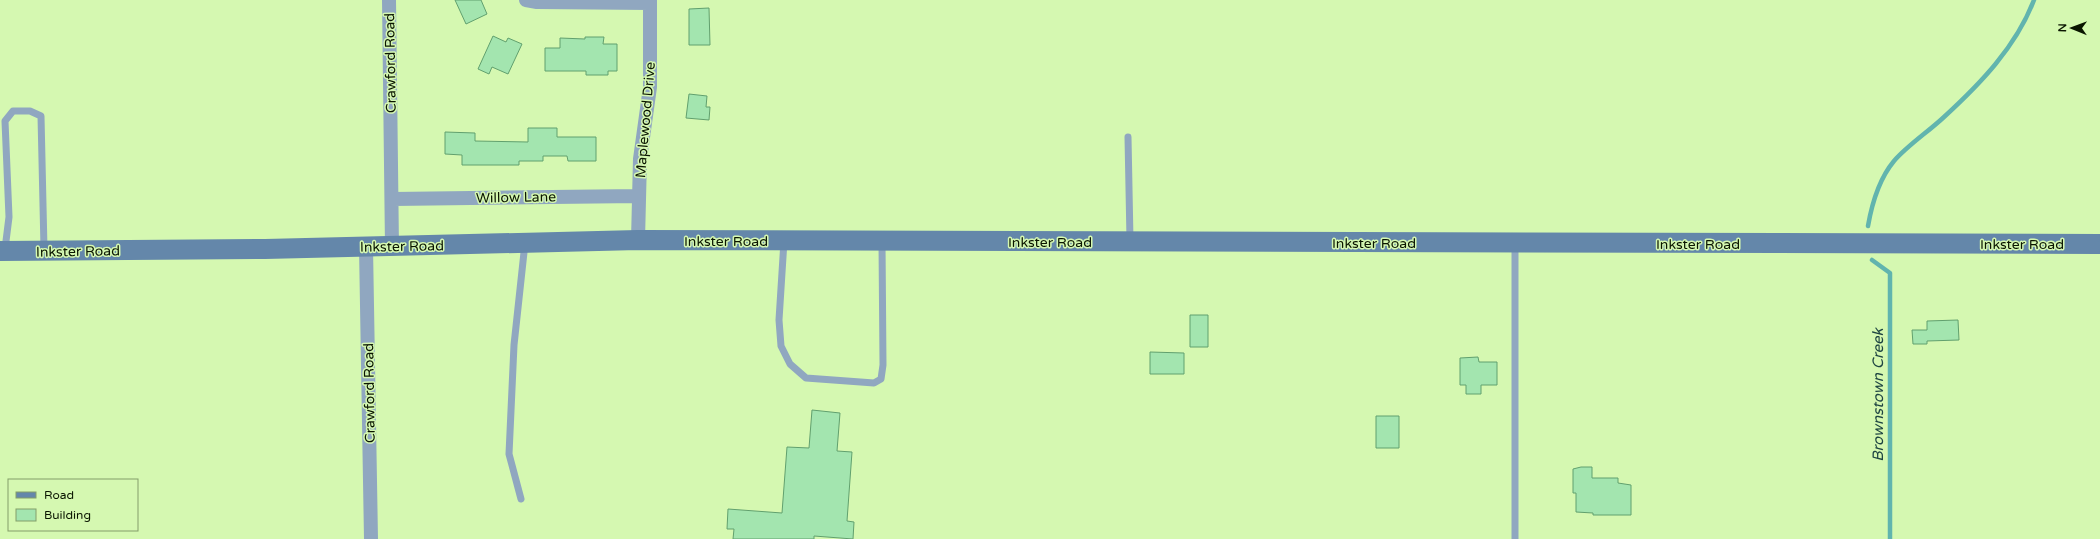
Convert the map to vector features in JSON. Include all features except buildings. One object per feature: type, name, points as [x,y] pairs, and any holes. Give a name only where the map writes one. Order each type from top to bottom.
[{"type":"street","name":"Crawford Road","points":[[389,0],[393,199],[392,246]]},
{"type":"street","points":[[526,0],[537,2],[650,2]]},
{"type":"street","name":"Maplewood Drive","points":[[638,240],[640,159],[650,87],[650,2]]},
{"type":"street","name":"Willow Lane","points":[[393,199],[639,196]]},
{"type":"street","name":"Inkster Road","points":[[3,251],[366,247],[638,240],[1516,244],[2100,244]]},
{"type":"street","name":"Crawford Road","points":[[366,247],[371,539]]},
{"type":"lane","points":[[3,251],[9,217],[5,121],[13,111],[30,111],[41,116],[44,251]]},
{"type":"lane","points":[[1128,136],[1130,242]]},
{"type":"lane","points":[[784,241],[779,320],[781,346],[790,364],[806,378],[874,383],[881,379],[883,365],[882,241]]},
{"type":"lane","points":[[521,499],[509,454],[514,345],[525,243]]},
{"type":"lane","points":[[1516,244],[1516,539]]},
{"type":"waterway","name":"Brownstown Creek","points":[[1868,226],[1880,183],[1894,161],[1944,117],[1984,78],[2007,49],[2034,0]]},
{"type":"waterway","name":"Brownstown Creek","points":[[1872,260],[1890,273],[1890,539]]}]
